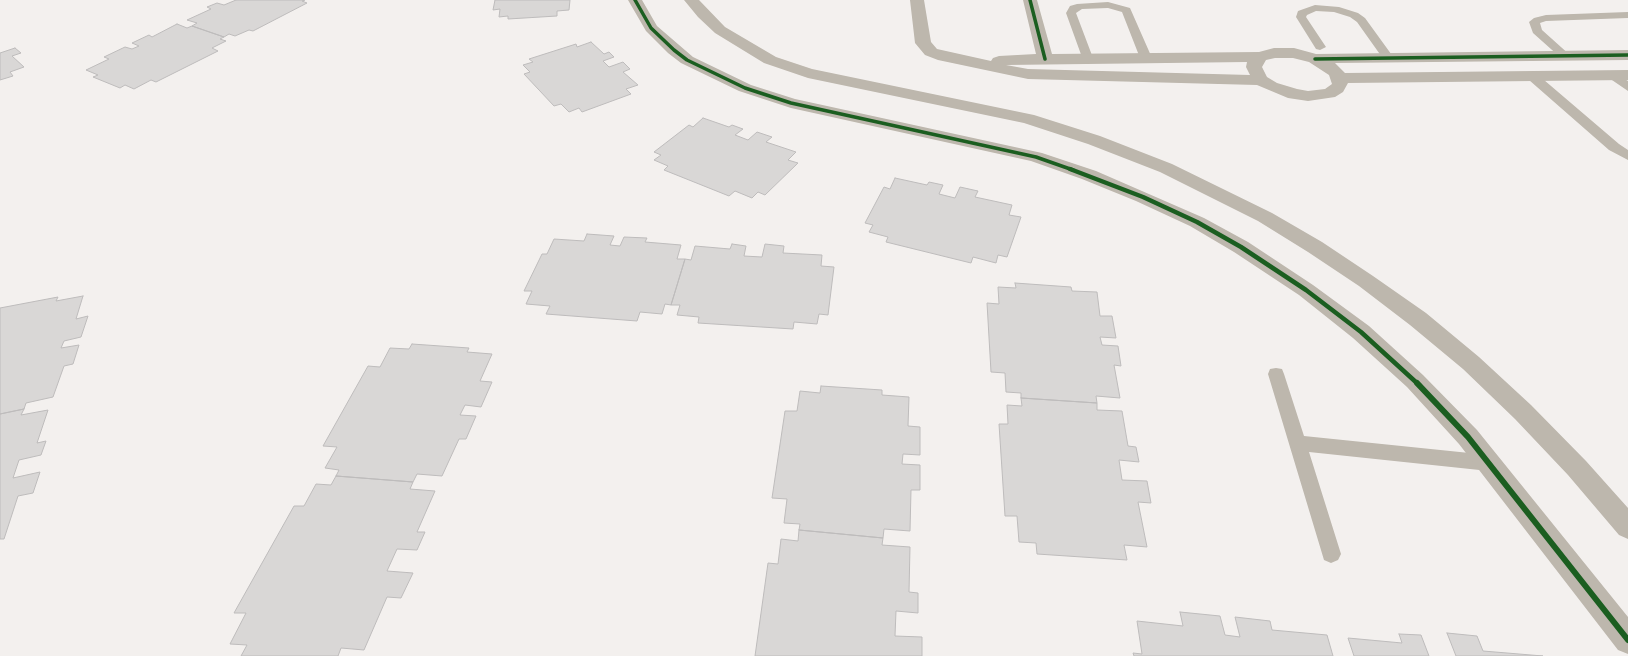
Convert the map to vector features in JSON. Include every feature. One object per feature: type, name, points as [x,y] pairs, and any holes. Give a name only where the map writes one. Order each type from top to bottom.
[{"type":"street","points":[[635,0],[651,28],[679,53],[708,71],[745,88],[791,103],[1036,157],[1096,177],[1143,196],[1197,222],[1241,247],[1306,290],[1361,332],[1415,381],[1468,436],[1628,640]]},
{"type":"street","points":[[691,0],[702,14],[720,30],[770,60],[808,74],[1035,122],[1094,140],[1166,168],[1265,217],[1315,247],[1366,281],[1418,319],[1471,363],[1523,412],[1577,468],[1628,527]]},
{"type":"street","points":[[917,0],[923,43],[926,48],[938,55],[984,64],[998,69],[1028,74],[1261,80],[1282,90],[1308,96],[1329,93],[1337,89],[1340,84],[1339,78],[1318,53]]},
{"type":"street","points":[[1030,0],[1045,59]]},
{"type":"street","points":[[984,64],[1010,59],[1260,57],[1284,52],[1388,58],[1628,55]]},
{"type":"street","points":[[1260,57],[1255,62],[1254,67],[1261,80]]},
{"type":"street","points":[[1339,78],[1620,76]]},
{"type":"lane","points":[[1087,58],[1071,12],[1074,8],[1081,6],[1108,5],[1126,10],[1146,58]]},
{"type":"lane","points":[[1318,53],[1301,17],[1302,12],[1315,8],[1335,9],[1354,15],[1361,20],[1388,58]]},
{"type":"lane","points":[[1565,56],[1538,31],[1534,22],[1546,18],[1628,15]]},
{"type":"lane","points":[[1620,76],[1628,87]]},
{"type":"lane","points":[[1533,77],[1614,147],[1628,156]]},
{"type":"lane","points":[[1276,374],[1331,554]]},
{"type":"lane","points":[[1297,443],[1489,463]]},
{"type":"building","points":[[236,0],[305,0],[302,1],[307,3],[253,31],[249,30],[235,36],[229,34],[224,37],[192,26],[197,23],[187,20],[211,9],[207,7],[217,3],[224,5]]},
{"type":"building","points":[[495,0],[570,0],[569,10],[557,11],[557,16],[508,19],[508,16],[499,17],[500,9],[493,10]]},
{"type":"building","points":[[177,24],[187,28],[192,26],[224,37],[220,39],[226,41],[212,48],[218,51],[156,82],[151,80],[134,89],[125,85],[120,88],[93,77],[98,75],[86,70],[109,59],[104,57],[125,47],[132,49],[139,46],[132,43],[149,35],[152,37]]},
{"type":"building","points":[[591,42],[604,54],[609,52],[614,57],[603,61],[609,67],[623,62],[630,69],[623,72],[638,85],[626,89],[631,94],[582,112],[579,108],[569,112],[561,104],[554,106],[524,74],[530,72],[523,65],[533,62],[529,59],[576,44],[577,47]]},
{"type":"building","points":[[15,48],[21,53],[12,56],[24,67],[10,72],[13,76],[0,80],[0,53]]},
{"type":"building","points":[[703,118],[729,127],[732,125],[743,129],[735,135],[748,140],[757,132],[772,137],[766,142],[796,152],[788,160],[798,163],[765,195],[758,192],[752,198],[735,191],[729,196],[664,170],[668,166],[654,160],[661,155],[654,152],[689,125],[693,127]]},
{"type":"building","points":[[895,178],[927,185],[929,182],[943,185],[939,194],[955,198],[960,187],[978,191],[975,197],[1012,205],[1009,215],[1021,217],[1007,257],[998,255],[996,263],[973,257],[971,263],[886,242],[888,237],[869,232],[873,225],[865,223],[884,187],[890,189]]},
{"type":"building","points":[[587,234],[614,236],[610,245],[620,246],[624,237],[647,238],[645,242],[681,245],[677,259],[685,259],[671,305],[665,304],[662,314],[640,312],[637,321],[546,314],[550,306],[526,304],[532,291],[524,291],[542,254],[547,254],[554,239],[584,241]]},
{"type":"building","points":[[732,244],[746,246],[744,256],[762,257],[765,244],[784,246],[783,253],[822,255],[821,266],[834,267],[828,315],[819,314],[817,324],[794,322],[793,329],[698,323],[699,317],[677,315],[680,305],[671,305],[685,259],[691,260],[695,246],[730,249]]},
{"type":"building","points":[[1015,283],[1071,287],[1072,291],[1097,292],[1100,316],[1112,316],[1116,338],[1100,337],[1102,345],[1118,346],[1121,366],[1114,365],[1120,398],[1096,396],[1097,403],[1021,398],[1021,393],[1006,392],[1005,373],[991,372],[987,303],[999,304],[998,287],[1016,288]]},
{"type":"building","points":[[83,296],[76,319],[88,316],[81,337],[64,341],[61,348],[79,345],[73,364],[64,366],[53,397],[26,403],[24,409],[0,414],[0,308],[58,297],[56,301]]},
{"type":"building","points":[[412,344],[469,348],[467,352],[492,354],[480,381],[492,382],[481,407],[465,405],[460,415],[476,416],[466,439],[459,439],[442,476],[417,474],[413,482],[336,476],[339,470],[325,468],[337,447],[323,446],[368,366],[380,367],[390,348],[409,349]]},
{"type":"building","points":[[821,386],[882,390],[882,395],[909,397],[908,426],[920,427],[920,455],[903,454],[902,464],[920,465],[920,490],[911,490],[910,531],[884,529],[883,538],[799,530],[800,524],[784,523],[787,499],[772,498],[785,411],[797,411],[800,391],[820,393]]},
{"type":"building","points":[[1021,398],[1097,403],[1097,410],[1122,411],[1128,446],[1136,447],[1139,462],[1119,460],[1122,480],[1147,481],[1151,503],[1138,502],[1147,547],[1124,545],[1127,560],[1037,554],[1036,543],[1019,542],[1017,516],[1005,516],[999,424],[1008,424],[1007,405],[1022,406]]},
{"type":"building","points":[[24,409],[21,415],[48,410],[37,443],[46,441],[41,455],[19,460],[13,478],[40,472],[33,493],[18,496],[4,539],[0,539],[0,414]]},
{"type":"building","points":[[336,476],[413,482],[410,489],[435,491],[417,532],[425,532],[417,550],[397,549],[387,571],[413,573],[401,598],[387,597],[364,650],[341,648],[338,656],[241,656],[247,645],[230,644],[246,613],[234,613],[294,506],[304,506],[316,484],[331,485]]},
{"type":"building","points":[[799,530],[883,538],[882,545],[910,547],[909,592],[918,593],[918,613],[896,611],[895,636],[922,637],[922,656],[755,656],[768,563],[778,564],[781,539],[798,541]]},
{"type":"building","points":[[1180,612],[1220,616],[1225,635],[1240,637],[1235,617],[1270,621],[1272,630],[1327,635],[1333,656],[1134,656],[1133,653],[1142,654],[1137,621],[1183,626]]},
{"type":"building","points":[[1447,633],[1477,636],[1483,651],[1543,656],[1456,656]]},
{"type":"building","points":[[1399,634],[1421,635],[1429,656],[1354,656],[1348,638],[1402,643]]},
{"type":"cycle path","points":[[635,0],[651,28],[674,50],[687,60],[745,88],[791,103],[1036,157],[1089,175],[1143,197],[1197,222],[1241,247],[1306,290],[1361,332],[1415,381],[1468,437],[1628,640]]},
{"type":"cycle path","points":[[1030,0],[1045,59]]},
{"type":"cycle path","points":[[1315,59],[1628,55]]}]
